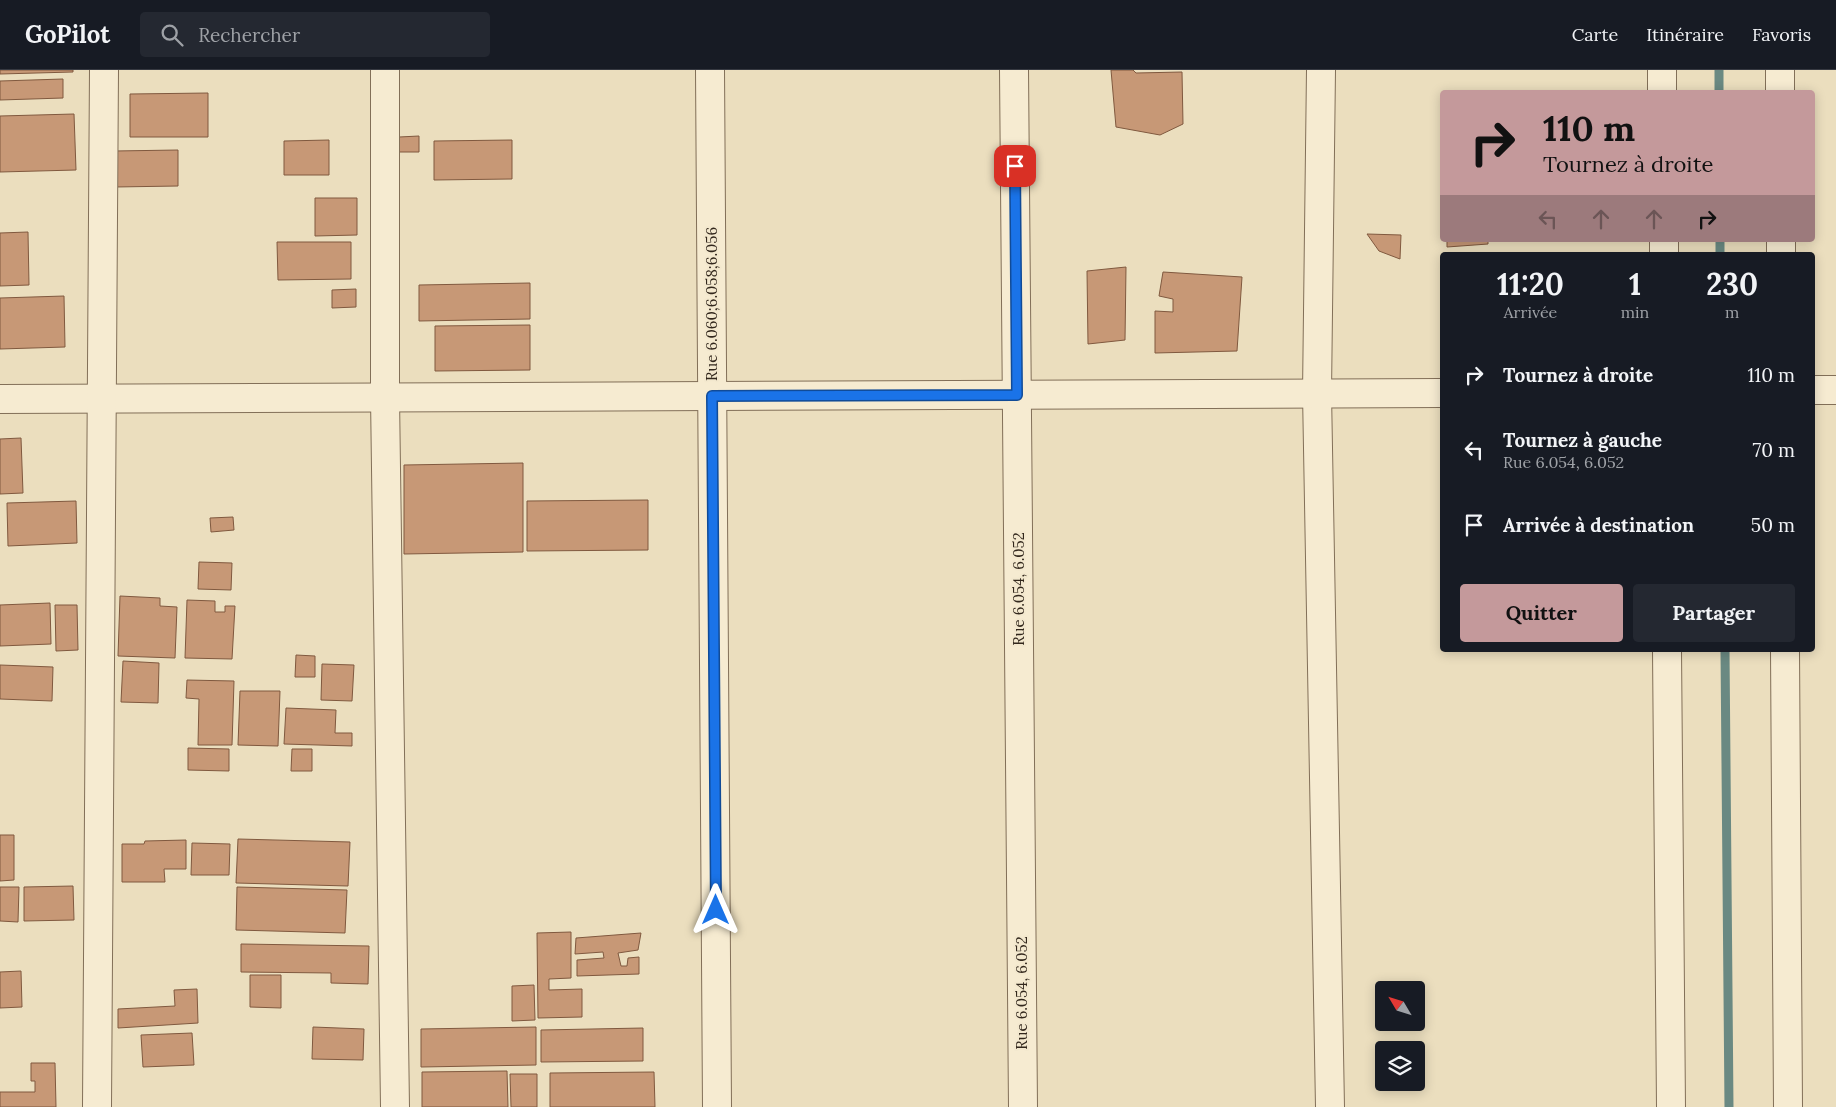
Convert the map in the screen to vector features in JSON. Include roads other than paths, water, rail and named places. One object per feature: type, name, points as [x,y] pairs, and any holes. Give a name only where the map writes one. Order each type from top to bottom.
[{"type":"street","points":[[98,1107],[104,70]]},
{"type":"street","points":[[384,70],[385,397],[395,1107]]},
{"type":"street","name":"Rue 6.060;6.058;6.056","points":[[710,70],[717,1107]]},
{"type":"street","name":"Rue 6.054, 6.052","points":[[1014,70],[1023,1107]]},
{"type":"street","points":[[1321,70],[1317,393],[1330,1107]]},
{"type":"street","points":[[1662,70],[1662,90]]},
{"type":"street","points":[[1780,70],[1780,90]]},
{"type":"street","points":[[1815,390],[1836,390]]},
{"type":"street","points":[[0,399],[1440,393]]},
{"type":"street","points":[[1667,652],[1671,1107]]},
{"type":"street","points":[[1785,652],[1788,1107]]},
{"type":"waterway","points":[[1719,70],[1719,90]]},
{"type":"waterway","points":[[1720,242],[1720,252]]},
{"type":"waterway","points":[[1725,652],[1729,1107]]}]
